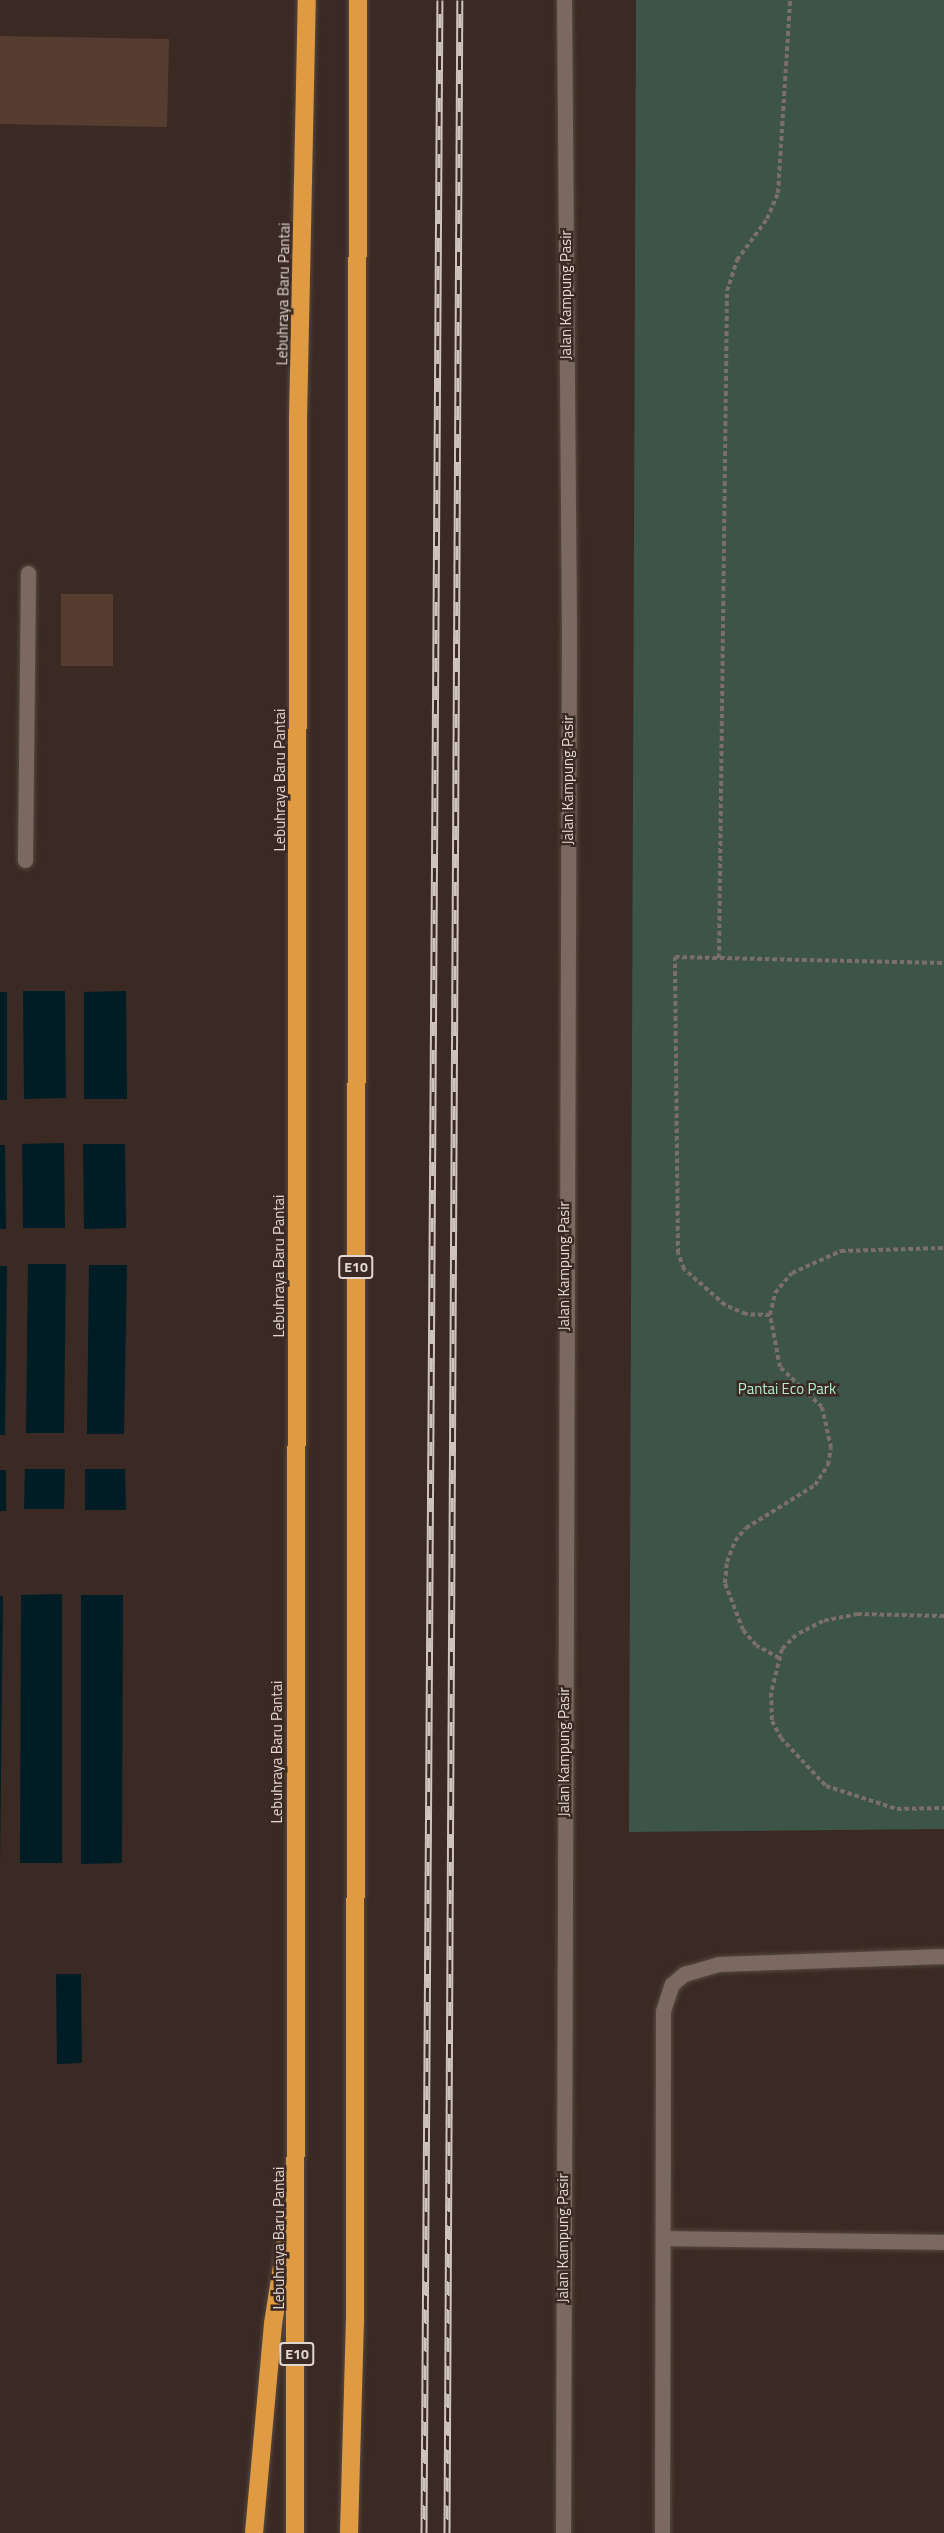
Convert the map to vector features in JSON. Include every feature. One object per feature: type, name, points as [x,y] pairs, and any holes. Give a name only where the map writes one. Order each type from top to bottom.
[{"type":"highway","name":"Lebuhraya Baru Pantai","points":[[295,2533],[298,2175],[295,1785],[298,419],[307,0]]},
{"type":"highway","name":"E10","points":[[349,2533],[355,2323],[358,0]]},
{"type":"highway","points":[[254,2533],[273,2324],[298,2175]]},
{"type":"street","name":"Jalan Kampung Pasir","points":[[563,2533],[569,646],[564,0]]},
{"type":"street","points":[[25,860],[28,573]]},
{"type":"street","points":[[662,2533],[665,2238],[663,2011],[672,1984],[684,1974],[718,1964],[944,1956]]},
{"type":"street","points":[[665,2238],[944,2242]]},
{"type":"path","points":[[719,958],[727,291],[737,260],[767,219],[778,193],[790,0]]},
{"type":"path","points":[[770,1315],[746,1314],[724,1305],[684,1269],[678,1253],[675,957],[944,963]]},
{"type":"path","points":[[779,1658],[756,1645],[743,1630],[724,1583],[727,1562],[735,1541],[746,1528],[815,1485],[828,1465],[831,1448],[822,1407],[780,1367],[770,1315],[775,1293],[792,1274],[818,1258],[860,1249],[944,1248]]},
{"type":"path","points":[[944,1616],[858,1614],[823,1620],[796,1635],[779,1658],[771,1693],[772,1721],[781,1738],[826,1786],[897,1809],[944,1808]]},
{"type":"green space","name":"Pantai Eco Park","points":[[636,0],[944,0],[944,1829],[629,1832]]},
{"type":"water","points":[[23,991],[65,991],[66,1098],[24,1099]]},
{"type":"water","points":[[126,991],[127,1099],[84,1099],[84,992]]},
{"type":"water","points":[[0,992],[7,992],[7,1100],[0,1100]]},
{"type":"water","points":[[64,1143],[65,1228],[23,1228],[22,1144]]},
{"type":"water","points":[[83,1144],[125,1144],[126,1228],[84,1229]]},
{"type":"water","points":[[0,1145],[5,1145],[6,1229],[0,1229]]},
{"type":"water","points":[[28,1264],[66,1264],[64,1433],[26,1433]]},
{"type":"water","points":[[89,1265],[127,1265],[124,1434],[87,1434]]},
{"type":"water","points":[[0,1266],[7,1266],[5,1435],[0,1435]]},
{"type":"water","points":[[25,1469],[65,1469],[64,1509],[24,1509]]},
{"type":"water","points":[[85,1469],[125,1469],[126,1510],[85,1510]]},
{"type":"water","points":[[0,1470],[6,1470],[6,1511],[0,1511]]},
{"type":"water","points":[[62,1594],[62,1863],[20,1863],[21,1595]]},
{"type":"water","points":[[81,1595],[123,1595],[122,1863],[81,1864]]},
{"type":"water","points":[[0,1596],[3,1596],[0,1865]]},
{"type":"water","points":[[56,1974],[81,1974],[82,2063],[57,2064]]},
{"type":"building","points":[[0,36],[169,39],[167,127],[0,124]]},
{"type":"building","points":[[61,594],[113,594],[113,666],[61,666]]},
{"type":"railway","points":[[424,2533],[440,0]]},
{"type":"railway","points":[[447,2533],[460,0]]}]
